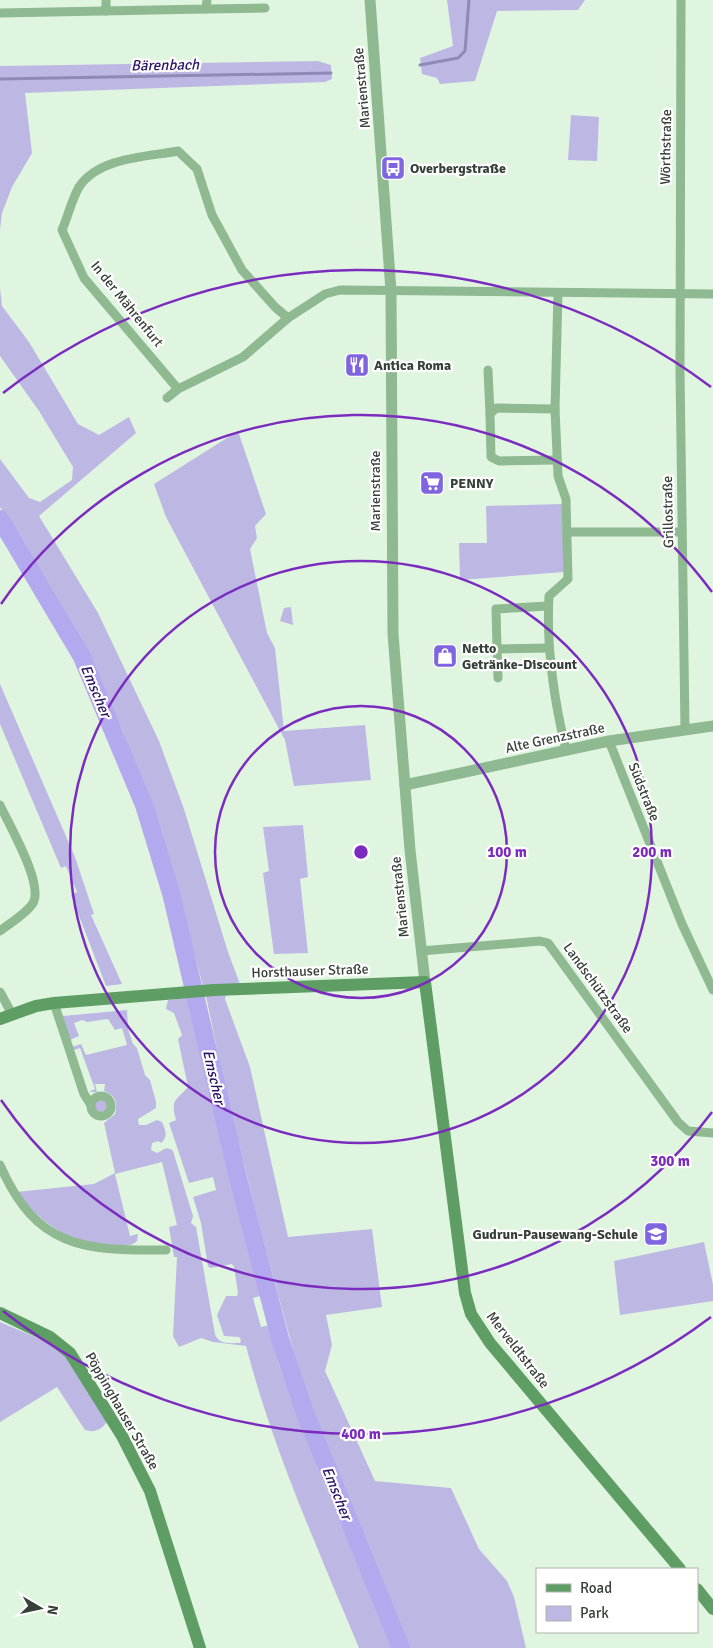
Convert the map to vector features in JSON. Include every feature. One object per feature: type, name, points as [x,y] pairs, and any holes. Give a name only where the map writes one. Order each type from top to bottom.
[{"type":"main road","name":"Horsthauser Straße","points":[[0,1019],[54,1003],[214,990],[425,982]]},
{"type":"main road","name":"Merveldtstraße","points":[[425,982],[457,1244],[465,1293],[471,1314],[490,1342],[679,1568]]},
{"type":"main road","name":"Pöppinghauser Straße","points":[[0,1313],[50,1336],[70,1353],[122,1436],[150,1491],[200,1648]]},
{"type":"main road","points":[[698,1590],[713,1609]]},
{"type":"street","points":[[106,0],[106,11]]},
{"type":"street","name":"Marienstraße","points":[[370,0],[391,291],[392,634],[404,785],[425,982]]},
{"type":"street","name":"Wörthstraße","points":[[680,294],[681,0]]},
{"type":"street","points":[[0,13],[106,11],[206,5],[265,8]]},
{"type":"street","name":"In der Mährenfurt","points":[[178,389],[84,278],[62,230],[79,187],[92,174],[108,164],[178,151],[197,168],[212,215],[242,270],[275,307],[288,318]]},
{"type":"street","points":[[167,398],[178,389],[243,357],[288,318],[325,294],[340,290],[713,294]]},
{"type":"street","points":[[558,292],[555,409],[558,476],[566,499],[568,579],[548,596],[548,606],[549,648],[556,704],[566,750]]},
{"type":"street","name":"Grillostraße","points":[[680,294],[685,729]]},
{"type":"street","points":[[488,370],[492,457],[498,461],[557,460]]},
{"type":"street","points":[[490,414],[496,408],[555,409]]},
{"type":"street","points":[[567,532],[682,532]]},
{"type":"street","points":[[498,678],[496,609],[548,606]]},
{"type":"street","points":[[497,649],[549,648]]},
{"type":"street","name":"Alte Grenzstraße","points":[[404,785],[609,741],[713,726]]},
{"type":"street","name":"Südstraße","points":[[609,741],[682,924],[713,990]]},
{"type":"street","points":[[0,805],[32,876],[36,891],[31,906],[0,931]]},
{"type":"street","name":"Landschützstraße","points":[[421,951],[540,941],[548,943],[678,1122],[688,1131],[713,1133]]},
{"type":"street","points":[[0,992],[12,1014]]},
{"type":"street","points":[[54,1003],[84,1094],[91,1105]]},
{"type":"street","points":[[0,1165],[12,1192],[35,1222],[61,1238],[99,1248],[166,1250]]},
{"type":"green space","points":[[447,0],[585,0],[578,10],[497,11],[475,81],[440,84],[437,78],[422,74],[420,58],[453,46]]},
{"type":"green space","points":[[318,61],[331,65],[332,79],[325,82],[25,93],[32,153],[12,187],[2,213],[0,230],[0,66]]},
{"type":"green space","points":[[571,115],[599,117],[597,161],[568,160]]},
{"type":"green space","points":[[0,288],[2,306],[29,342],[78,424],[99,435],[129,417],[136,433],[39,516],[98,613],[159,741],[184,809],[228,952],[240,984],[203,986],[162,834],[123,731],[78,638],[0,507],[0,459],[29,498],[40,502],[72,480],[73,467],[39,411],[0,356]]},
{"type":"green space","points":[[238,431],[266,514],[255,526],[257,538],[250,549],[267,633],[275,648],[284,731],[365,725],[371,780],[294,786],[285,740],[166,517],[154,484]]},
{"type":"green space","points":[[562,504],[564,572],[460,580],[459,543],[487,543],[486,506]]},
{"type":"green space","points":[[291,607],[293,625],[280,621],[284,608]]},
{"type":"green space","points":[[0,684],[75,857],[94,914],[91,915],[122,984],[106,986],[71,895],[77,892],[66,866],[61,868],[0,724]]},
{"type":"green space","points":[[303,825],[308,877],[300,879],[308,953],[274,954],[263,873],[269,871],[263,827]]},
{"type":"green space","points":[[226,995],[225,999],[250,1067],[288,1237],[372,1229],[382,1307],[326,1315],[332,1345],[325,1371],[375,1481],[451,1488],[479,1549],[507,1581],[514,1597],[526,1648],[407,1648],[305,1394],[226,1092],[206,996]]},
{"type":"green space","points":[[191,997],[263,1295],[253,1298],[261,1327],[270,1325],[279,1365],[324,1484],[393,1648],[359,1648],[283,1461],[269,1423],[246,1346],[213,1342],[201,1338],[179,1347],[173,1336],[177,1257],[174,1257],[169,1227],[177,1225],[162,1162],[115,1174],[130,1236],[138,1234],[137,1241],[130,1245],[99,1244],[71,1237],[59,1231],[37,1214],[16,1192],[94,1184],[115,1173],[104,1123],[115,1114],[115,1100],[104,1091],[105,1084],[95,1084],[97,1092],[89,1092],[95,1089],[80,1048],[74,1050],[72,1047],[81,1044],[86,1055],[127,1045],[122,1028],[115,1030],[108,1019],[87,1022],[82,1020],[74,1023],[79,1036],[70,1040],[62,1020],[63,1016],[127,1010],[128,1029],[133,1044],[137,1048],[145,1075],[150,1080],[156,1102],[156,1108],[138,1119],[139,1125],[146,1125],[157,1120],[162,1122],[166,1133],[165,1138],[161,1143],[158,1141],[152,1143],[151,1150],[157,1153],[167,1148],[173,1151],[193,1216],[191,1223],[196,1227],[215,1334],[222,1342],[240,1343],[239,1337],[224,1336],[217,1315],[226,1296],[237,1296],[234,1267],[232,1264],[210,1268],[208,1266],[201,1223],[193,1197],[216,1190],[213,1177],[189,1183],[169,1123],[176,1120],[175,1101],[188,1087],[178,1039],[182,1035],[174,1013],[166,1009],[168,1000]]},
{"type":"green space","points":[[101,1100],[107,1106],[101,1112],[95,1106]]},
{"type":"green space","points":[[704,1242],[713,1285],[713,1301],[620,1315],[614,1261]]},
{"type":"green space","points":[[0,1322],[56,1346],[65,1354],[107,1422],[105,1425],[94,1431],[85,1430],[57,1387],[0,1422]]},
{"type":"waterway","name":"Bärenbach","points":[[420,65],[458,58],[465,51],[469,0]]},
{"type":"waterway","name":"Bärenbach","points":[[0,79],[331,73]]},
{"type":"waterway","name":"Emscher","points":[[0,519],[82,657],[144,805],[171,893],[239,1182],[281,1342],[305,1413],[401,1648]]},
{"type":"place","name":"Overbergstraße","points":[[393,168]]},
{"type":"place","name":"Antica Roma","points":[[357,365]]},
{"type":"place","name":"PENNY","points":[[432,483]]},
{"type":"place","name":"Netto Getränke-Discount","points":[[445,656]]},
{"type":"place","name":"Gudrun-Pausewang-Schule","points":[[656,1234]]}]
